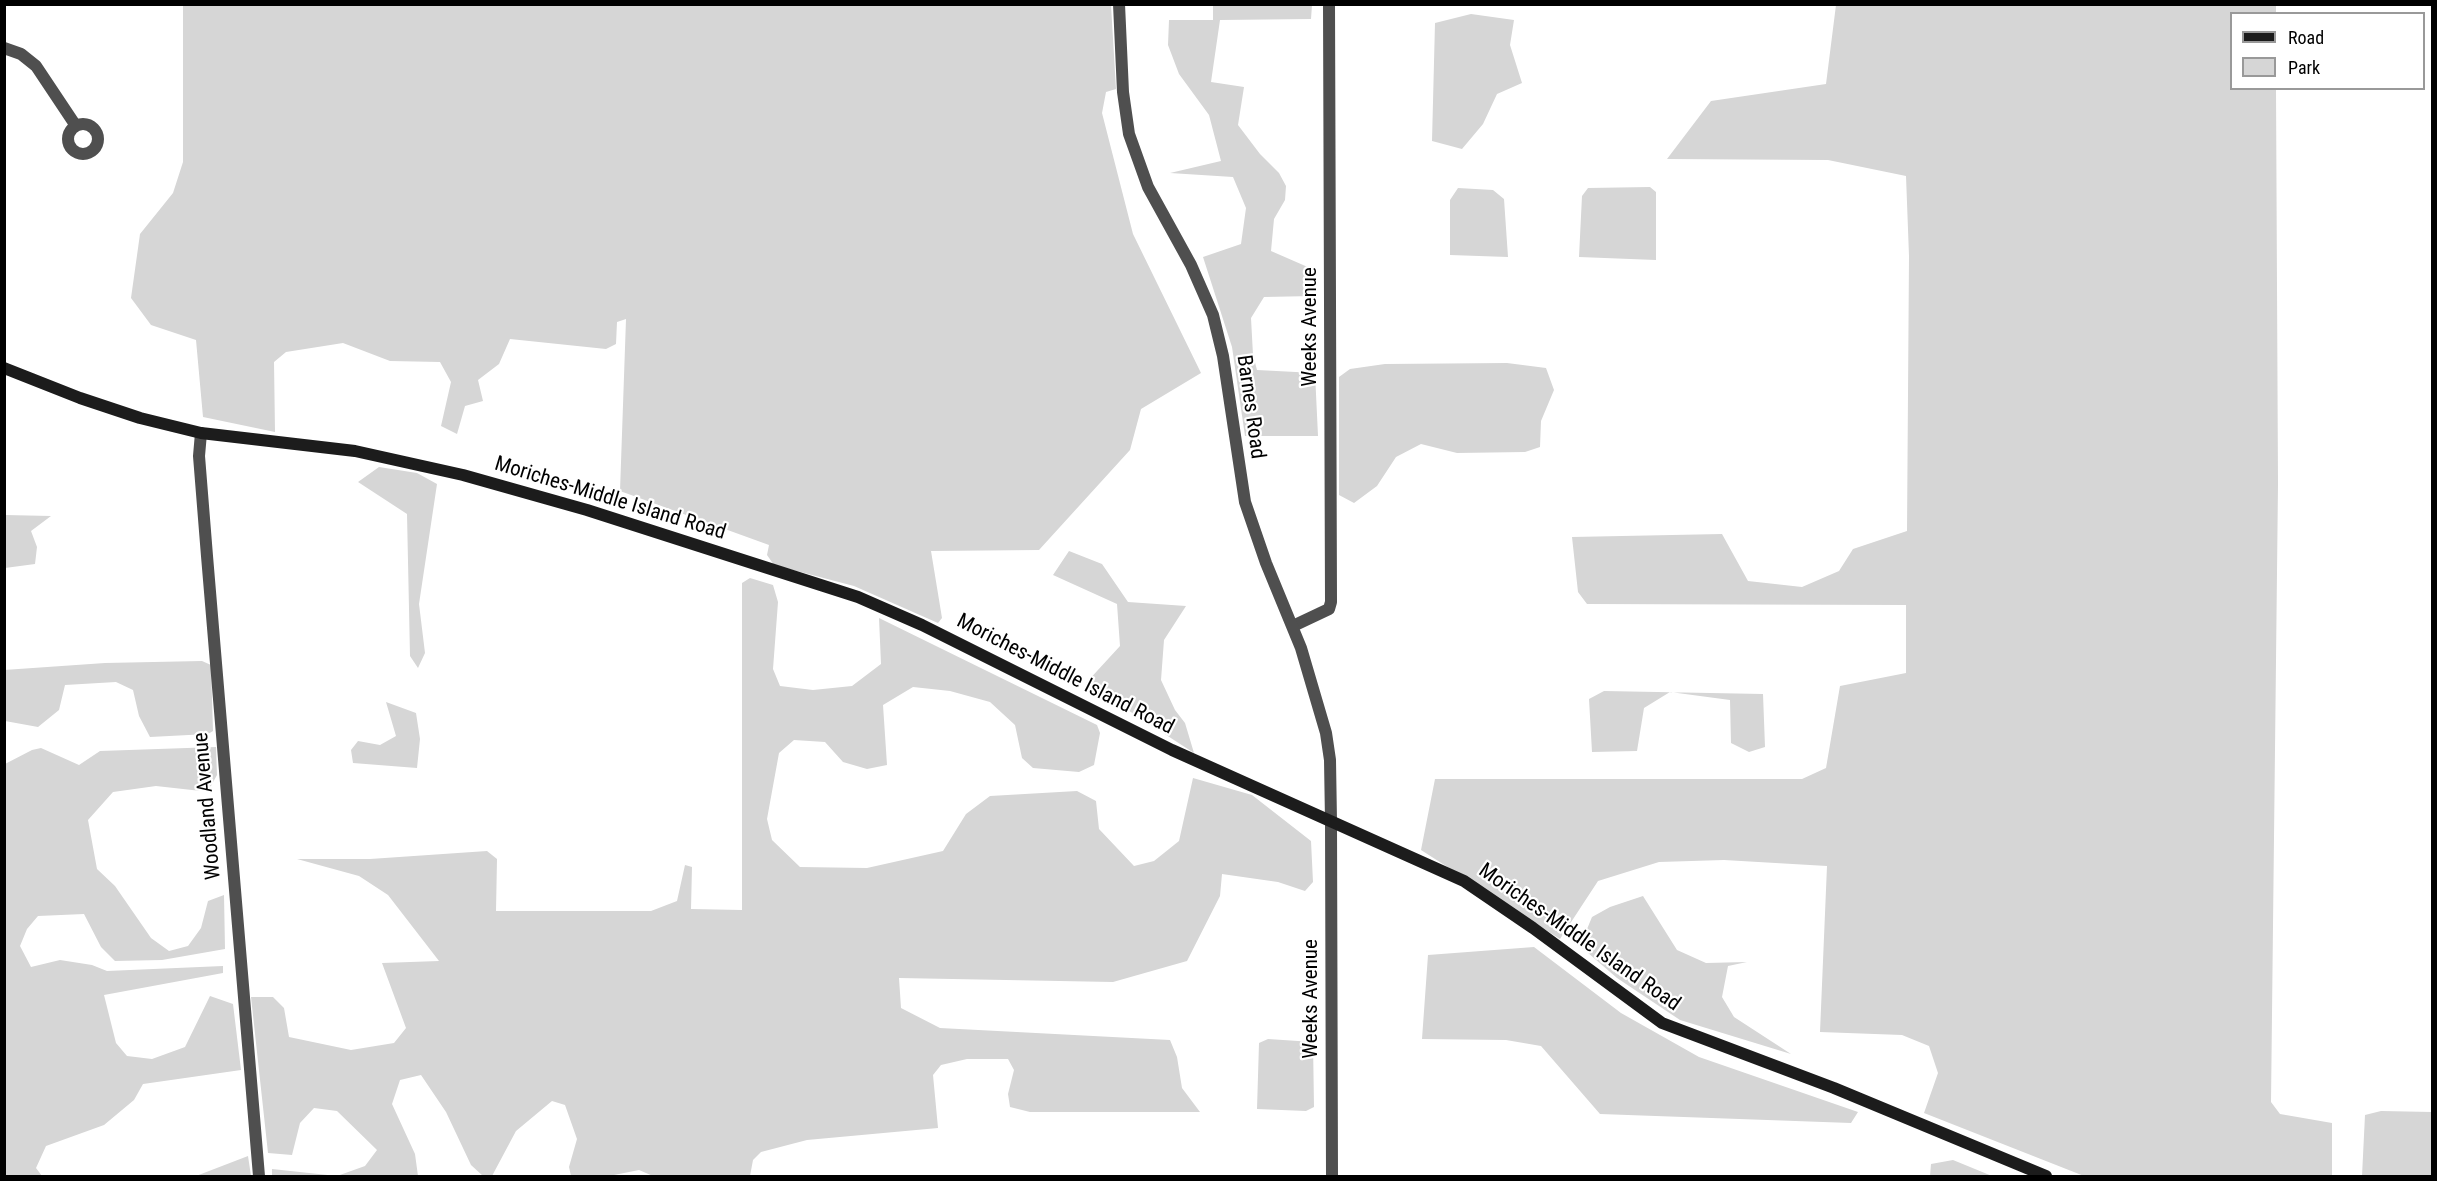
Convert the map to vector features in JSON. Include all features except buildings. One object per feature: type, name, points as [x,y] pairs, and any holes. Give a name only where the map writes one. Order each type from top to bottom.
[{"type":"main road","name":"Moriches-Middle Island Road","points":[[4,368],[80,398],[140,418],[201,433],[355,451],[443,470],[587,510],[858,597],[922,625],[1172,750],[1464,881],[1533,928],[1662,1023],[1834,1088],[2046,1176]]},
{"type":"street","name":"Barnes Road","points":[[1119,4],[1129,134],[1148,187],[1191,265],[1213,315],[1226,372],[1245,502],[1260,548],[1293,626],[1326,733],[1332,821]]},
{"type":"street","name":"Weeks Avenue","points":[[1293,626],[1329,609],[1331,602],[1329,4]]},
{"type":"street","points":[[4,48],[21,54],[36,66],[76,126]]},
{"type":"street","name":"Woodland Avenue","points":[[201,433],[199,456],[259,1176]]},
{"type":"street","name":"Weeks Avenue","points":[[1332,821],[1332,1176]]},
{"type":"green space","points":[[183,5],[1111,5],[1116,89],[1106,92],[1102,113],[1133,234],[1201,373],[1141,409],[1130,450],[1039,550],[931,551],[942,618],[938,623],[854,586],[774,565],[767,555],[769,545],[620,491],[626,319],[617,322],[616,344],[606,349],[510,339],[499,364],[478,380],[483,401],[465,406],[457,434],[441,426],[451,382],[440,362],[390,361],[343,343],[286,352],[274,362],[275,432],[203,417],[196,340],[151,325],[131,298],[140,234],[173,193],[183,162]]},
{"type":"green space","points":[[1213,5],[1312,5],[1311,19],[1220,20],[1211,82],[1244,87],[1238,125],[1260,154],[1279,173],[1286,186],[1285,200],[1274,219],[1271,251],[1310,268],[1313,296],[1264,297],[1251,318],[1253,355],[1257,370],[1315,373],[1318,436],[1245,436],[1232,347],[1203,257],[1241,244],[1246,208],[1233,177],[1170,173],[1221,161],[1209,115],[1179,74],[1168,45],[1169,20],[1213,20]]},
{"type":"green space","points":[[1836,5],[2276,5],[2276,12],[2230,12],[2230,90],[2276,90],[2278,484],[2271,1102],[2280,1114],[2332,1123],[2332,1176],[2084,1176],[1924,1113],[1938,1073],[1929,1046],[1902,1035],[1820,1032],[1827,866],[1724,860],[1659,862],[1598,881],[1560,939],[1421,850],[1435,779],[1802,779],[1826,768],[1840,686],[1906,673],[1906,605],[1587,604],[1578,592],[1572,537],[1722,534],[1748,581],[1802,587],[1839,571],[1853,549],[1907,531],[1909,256],[1906,176],[1828,160],[1667,159],[1711,101],[1826,84]]},
{"type":"green space","points":[[1471,14],[1514,20],[1510,45],[1522,83],[1497,94],[1483,124],[1462,149],[1432,141],[1435,23]]},
{"type":"green space","points":[[1650,187],[1656,192],[1656,260],[1579,257],[1582,196],[1588,188]]},
{"type":"green space","points":[[1458,188],[1493,190],[1504,199],[1508,257],[1450,255],[1450,200]]},
{"type":"green space","points":[[1507,363],[1546,368],[1554,390],[1541,421],[1540,447],[1525,452],[1457,453],[1421,444],[1396,457],[1377,486],[1354,503],[1339,495],[1339,377],[1350,369],[1385,364]]},
{"type":"green space","points":[[379,467],[417,473],[437,484],[419,604],[425,653],[418,668],[410,656],[407,514],[358,482]]},
{"type":"green space","points":[[5,515],[51,516],[31,531],[37,547],[35,564],[5,568]]},
{"type":"green space","points":[[1069,551],[1102,564],[1128,602],[1186,606],[1164,640],[1161,680],[1175,710],[1185,723],[1194,753],[1086,683],[1120,646],[1117,604],[1053,575]]},
{"type":"green space","points":[[750,578],[773,585],[778,602],[773,669],[780,686],[813,690],[852,686],[881,664],[879,618],[1097,725],[1100,733],[1094,765],[1079,772],[1033,768],[1022,758],[1015,725],[990,702],[950,691],[913,687],[883,705],[887,765],[867,769],[843,762],[825,742],[794,740],[779,753],[767,819],[772,840],[800,867],[867,868],[943,851],[966,814],[990,796],[1077,791],[1096,801],[1099,829],[1134,866],[1154,861],[1179,841],[1193,778],[1252,795],[1311,841],[1313,882],[1305,891],[1278,882],[1222,874],[1220,896],[1187,961],[1113,982],[899,978],[901,1008],[940,1028],[1170,1040],[1177,1057],[1182,1088],[1200,1112],[1030,1112],[1010,1107],[1008,1094],[1014,1070],[1008,1059],[967,1059],[941,1065],[933,1075],[938,1128],[807,1140],[761,1152],[753,1160],[750,1176],[653,1176],[639,1170],[609,1176],[571,1176],[569,1167],[577,1139],[565,1105],[552,1101],[516,1131],[492,1176],[483,1176],[471,1165],[446,1112],[421,1075],[400,1080],[392,1104],[415,1154],[418,1176],[337,1176],[365,1166],[377,1150],[337,1111],[314,1108],[300,1123],[292,1155],[268,1153],[251,997],[273,997],[284,1008],[289,1037],[351,1050],[394,1043],[406,1028],[382,963],[439,961],[388,895],[359,876],[297,859],[370,859],[487,851],[497,859],[496,911],[651,911],[677,901],[685,865],[692,867],[691,909],[742,910],[742,583]]},
{"type":"green space","points":[[202,661],[211,665],[213,731],[208,734],[150,737],[139,716],[133,690],[116,682],[65,685],[59,710],[38,727],[5,721],[4,670],[105,663]]},
{"type":"green space","points":[[1604,691],[1670,692],[1644,708],[1637,751],[1592,752],[1589,699]]},
{"type":"green space","points":[[1672,692],[1763,694],[1765,747],[1749,752],[1731,743],[1730,700]]},
{"type":"green space","points":[[386,702],[416,713],[420,739],[417,768],[353,763],[351,750],[358,741],[380,745],[396,736]]},
{"type":"green space","points":[[216,747],[217,775],[211,786],[201,791],[156,786],[113,792],[88,820],[97,869],[115,886],[151,938],[169,951],[188,946],[201,928],[208,901],[224,895],[225,949],[162,960],[115,961],[101,947],[84,914],[38,916],[27,929],[20,946],[31,967],[60,960],[92,965],[107,971],[223,966],[223,973],[104,995],[116,1043],[127,1056],[152,1059],[185,1047],[210,996],[233,1004],[241,1070],[143,1084],[134,1100],[104,1125],[46,1146],[36,1168],[42,1176],[5,1176],[5,764],[32,750],[41,748],[79,765],[100,751]]},
{"type":"green space","points":[[1643,896],[1677,950],[1706,963],[1747,962],[1728,966],[1722,997],[1734,1017],[1791,1054],[1680,1020],[1617,978],[1580,946],[1592,917],[1610,907]]},
{"type":"green space","points":[[1534,947],[1621,1013],[1699,1057],[1858,1112],[1851,1123],[1600,1114],[1541,1046],[1506,1040],[1422,1039],[1428,955]]},
{"type":"green space","points":[[1268,1039],[1313,1042],[1314,1107],[1306,1111],[1257,1109],[1259,1043]]},
{"type":"green space","points":[[2381,1111],[2432,1112],[2432,1176],[2362,1176],[2365,1115]]},
{"type":"green space","points":[[248,1156],[251,1176],[196,1176]]},
{"type":"green space","points":[[1953,1160],[1992,1176],[1930,1176],[1931,1164]]},
{"type":"green space","points":[[272,1169],[337,1176],[272,1176]]}]
